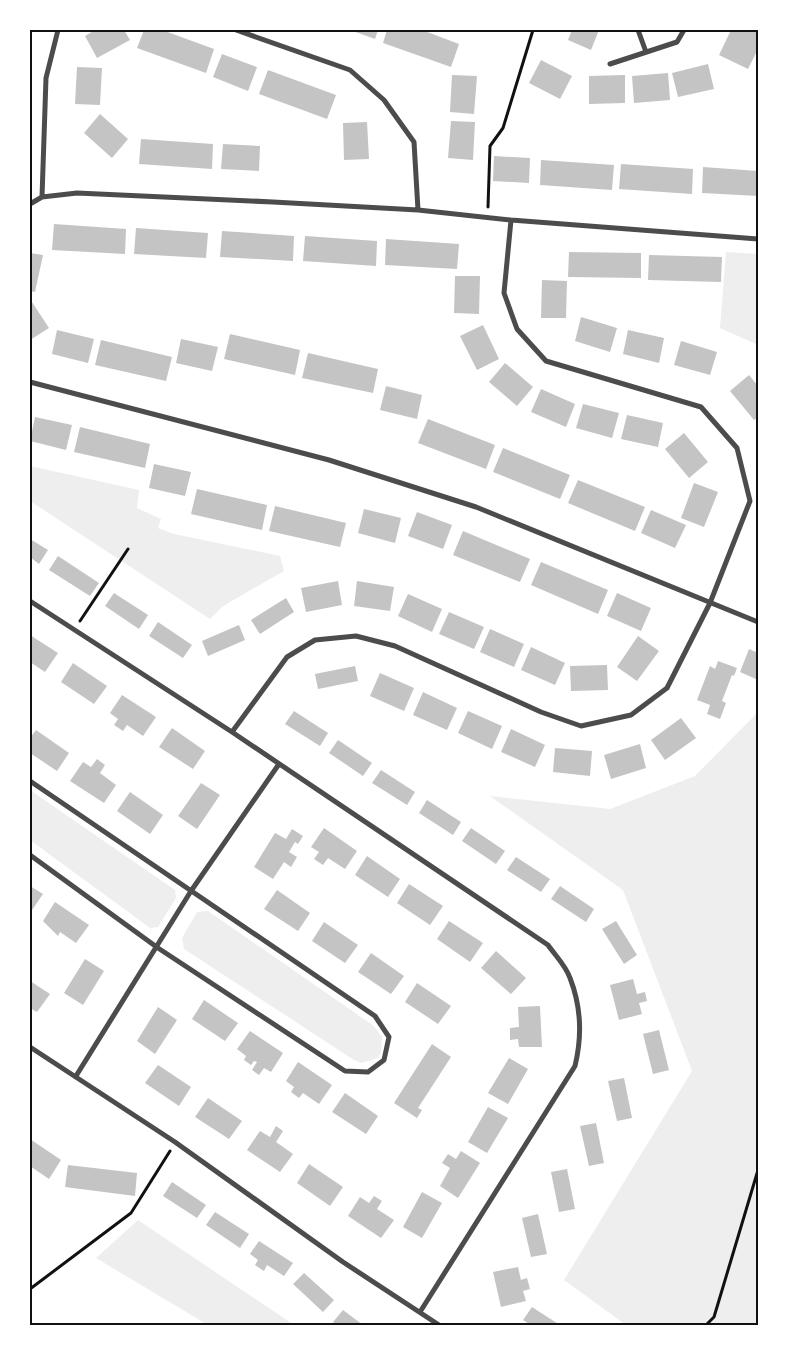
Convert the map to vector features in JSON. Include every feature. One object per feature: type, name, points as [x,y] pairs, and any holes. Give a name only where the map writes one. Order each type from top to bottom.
[{"type":"street","points":[[42,196],[46,78],[58,30]]},
{"type":"street","points":[[236,30],[350,70],[384,100],[414,142],[418,210]]},
{"type":"street","points":[[638,30],[646,52]]},
{"type":"street","points":[[610,64],[677,42],[684,30]]},
{"type":"street","points":[[30,204],[42,196],[77,193],[418,210],[511,220],[758,238]]},
{"type":"street","points":[[232,732],[287,657],[315,640],[356,636],[395,646],[541,712],[580,726],[631,715],[667,688],[710,604],[750,501],[736,448],[701,407],[546,361],[517,329],[504,293],[511,220]]},
{"type":"street","points":[[30,382],[329,460],[476,507],[758,622]]},
{"type":"street","points":[[30,601],[232,732],[548,946],[570,976],[579,1012],[581,1040],[575,1066],[420,1312]]},
{"type":"street","points":[[76,1076],[158,948],[191,891],[279,764]]},
{"type":"street","points":[[30,781],[375,1016],[389,1037],[384,1060],[368,1072],[345,1071],[158,948],[30,855]]},
{"type":"street","points":[[30,1047],[175,1142],[343,1262],[439,1325]]},
{"type":"path","points":[[488,218],[490,146],[503,128],[533,30]]},
{"type":"path","points":[[74,630],[128,549]]},
{"type":"path","points":[[30,1289],[131,1213],[175,1142]]},
{"type":"path","points":[[706,1325],[714,1317],[758,1170]]},
{"type":"shaded area","points":[[726,252],[758,254],[758,345],[720,328]]},
{"type":"shaded area","points":[[30,466],[139,490],[137,508],[161,519],[158,528],[174,534],[280,556],[284,571],[223,606],[210,619],[30,501]]},
{"type":"shaded area","points":[[758,712],[758,1325],[626,1325],[564,1280],[692,1071],[623,890],[490,796],[610,809],[695,776]]},
{"type":"shaded area","points":[[30,790],[175,890],[176,898],[158,927],[150,928],[30,840]]},
{"type":"shaded area","points":[[208,911],[374,1026],[382,1037],[381,1052],[378,1058],[361,1063],[354,1060],[184,949],[182,938],[197,912]]},
{"type":"shaded area","points":[[138,1220],[294,1325],[208,1325],[96,1258]]},
{"type":"building","points":[[95,30],[124,30],[130,40],[97,58],[85,36]]},
{"type":"building","points":[[144,30],[162,30],[214,49],[206,73],[137,48]]},
{"type":"building","points":[[350,30],[378,30],[375,39]]},
{"type":"building","points":[[387,30],[422,30],[459,44],[451,67],[383,43]]},
{"type":"building","points":[[572,30],[599,30],[591,50],[568,40]]},
{"type":"building","points":[[731,30],[758,30],[758,49],[748,69],[719,55]]},
{"type":"building","points":[[222,54],[257,67],[248,91],[213,77]]},
{"type":"building","points":[[541,60],[572,76],[560,99],[529,83]]},
{"type":"building","points":[[708,64],[714,89],[678,97],[672,73]]},
{"type":"building","points":[[77,67],[102,68],[100,105],[75,104]]},
{"type":"building","points":[[268,70],[336,95],[327,119],[259,94]]},
{"type":"building","points":[[668,73],[670,100],[634,103],[632,76]]},
{"type":"building","points":[[452,75],[477,76],[474,114],[450,112]]},
{"type":"building","points":[[625,75],[625,103],[589,104],[589,76]]},
{"type":"building","points":[[100,114],[128,139],[112,158],[84,133]]},
{"type":"building","points":[[451,121],[475,122],[473,160],[448,158]]},
{"type":"building","points":[[367,122],[369,159],[344,160],[343,123]]},
{"type":"building","points":[[141,139],[213,144],[212,169],[139,164]]},
{"type":"building","points":[[223,144],[260,146],[259,171],[221,169]]},
{"type":"building","points":[[494,156],[530,158],[529,183],[493,181]]},
{"type":"building","points":[[541,160],[614,165],[612,190],[540,185]]},
{"type":"building","points":[[621,164],[693,169],[692,194],[619,189]]},
{"type":"building","points":[[703,167],[758,171],[758,196],[702,193]]},
{"type":"building","points":[[54,224],[126,229],[125,254],[52,250]]},
{"type":"building","points":[[136,228],[208,233],[206,258],[134,254]]},
{"type":"building","points":[[222,231],[294,236],[293,261],[220,257]]},
{"type":"building","points":[[305,236],[377,241],[376,266],[303,261]]},
{"type":"building","points":[[386,239],[459,244],[457,269],[385,265]]},
{"type":"building","points":[[569,252],[641,253],[641,278],[568,277]]},
{"type":"building","points":[[30,253],[43,255],[35,292],[30,291]]},
{"type":"building","points":[[649,255],[722,257],[721,282],[648,280]]},
{"type":"building","points":[[455,276],[480,276],[479,314],[454,313]]},
{"type":"building","points":[[542,280],[567,281],[566,318],[541,318]]},
{"type":"building","points":[[30,299],[49,328],[30,340]]},
{"type":"building","points":[[581,317],[617,328],[610,352],[575,341]]},
{"type":"building","points":[[483,325],[499,359],[477,370],[460,336]]},
{"type":"building","points":[[57,330],[94,339],[88,363],[52,354]]},
{"type":"building","points":[[628,330],[664,338],[659,363],[623,354]]},
{"type":"building","points":[[230,334],[300,350],[295,375],[224,359]]},
{"type":"building","points":[[181,339],[218,347],[212,371],[176,363]]},
{"type":"building","points":[[101,340],[172,357],[166,381],[95,365]]},
{"type":"building","points":[[681,341],[717,352],[710,375],[674,365]]},
{"type":"building","points":[[308,353],[378,369],[373,393],[302,378]]},
{"type":"building","points":[[505,363],[533,387],[517,406],[489,382]]},
{"type":"building","points":[[749,375],[758,386],[758,417],[754,420],[730,391]]},
{"type":"building","points":[[386,386],[422,395],[417,419],[380,410]]},
{"type":"building","points":[[541,389],[575,404],[566,427],[531,412]]},
{"type":"building","points":[[583,404],[619,413],[612,438],[576,428]]},
{"type":"building","points":[[627,415],[663,423],[658,447],[621,439]]},
{"type":"building","points":[[35,417],[72,425],[66,450],[30,441]]},
{"type":"building","points":[[428,419],[495,445],[486,469],[418,443]]},
{"type":"building","points":[[80,427],[150,444],[145,468],[74,452]]},
{"type":"building","points":[[684,433],[708,462],[689,478],[665,449]]},
{"type":"building","points":[[503,448],[570,475],[560,499],[493,472]]},
{"type":"building","points":[[154,464],[191,472],[185,496],[149,488]]},
{"type":"building","points":[[578,480],[645,507],[635,531],[568,503]]},
{"type":"building","points":[[694,483],[718,492],[704,527],[681,518]]},
{"type":"building","points":[[197,489],[267,505],[262,530],[191,514]]},
{"type":"building","points":[[275,506],[346,523],[340,547],[269,531]]},
{"type":"building","points":[[364,509],[401,518],[395,543],[358,533]]},
{"type":"building","points":[[651,510],[686,525],[675,548],[641,533]]},
{"type":"building","points":[[417,512],[452,525],[443,549],[408,536]]},
{"type":"building","points":[[463,531],[530,559],[520,582],[453,555]]},
{"type":"building","points":[[30,539],[48,550],[39,564],[30,557]]},
{"type":"building","points":[[58,556],[99,583],[90,596],[49,570]]},
{"type":"building","points":[[541,562],[608,590],[598,614],[531,585]]},
{"type":"building","points":[[338,581],[342,605],[306,612],[301,588]]},
{"type":"building","points":[[357,581],[394,587],[390,611],[354,606]]},
{"type":"building","points":[[114,593],[148,615],[139,629],[105,606]]},
{"type":"building","points":[[617,593],[651,608],[641,631],[607,616]]},
{"type":"building","points":[[408,594],[442,609],[432,632],[398,616]]},
{"type":"building","points":[[286,598],[294,612],[260,634],[251,620]]},
{"type":"building","points":[[449,612],[484,627],[474,649],[439,634]]},
{"type":"building","points":[[158,622],[192,645],[183,658],[149,636]]},
{"type":"building","points":[[239,625],[245,640],[208,656],[202,641]]},
{"type":"building","points":[[490,629],[524,644],[514,667],[480,652]]},
{"type":"building","points":[[30,635],[58,653],[45,672],[30,662]]},
{"type":"building","points":[[638,636],[659,651],[637,681],[617,667]]},
{"type":"building","points":[[531,647],[565,663],[555,685],[521,670]]},
{"type":"building","points":[[749,649],[758,653],[758,680],[740,672]]},
{"type":"building","points":[[718,661],[737,668],[734,676],[732,675],[722,701],[726,703],[720,719],[707,714],[710,705],[697,700],[710,666],[715,669]]},
{"type":"building","points":[[73,663],[107,686],[94,704],[61,682]]},
{"type":"building","points":[[607,665],[608,690],[571,691],[570,666]]},
{"type":"building","points":[[355,666],[358,681],[318,689],[315,674]]},
{"type":"building","points":[[380,673],[414,688],[404,711],[370,696]]},
{"type":"building","points":[[423,692],[457,708],[447,730],[413,715]]},
{"type":"building","points":[[122,695],[156,717],[143,736],[127,725],[123,731],[114,725],[118,719],[110,713]]},
{"type":"building","points":[[294,711],[328,733],[320,746],[285,724]]},
{"type":"building","points":[[468,711],[502,726],[492,749],[458,733]]},
{"type":"building","points":[[681,718],[696,738],[665,760],[651,740]]},
{"type":"building","points":[[172,728],[205,751],[193,769],[159,747]]},
{"type":"building","points":[[511,729],[545,745],[535,767],[501,752]]},
{"type":"building","points":[[36,730],[69,753],[57,771],[30,753],[30,738]]},
{"type":"building","points":[[338,740],[372,763],[363,776],[329,753]]},
{"type":"building","points":[[640,744],[646,768],[611,779],[604,755]]},
{"type":"building","points":[[555,748],[592,751],[590,776],[553,772]]},
{"type":"building","points":[[97,759],[105,765],[100,773],[116,785],[104,803],[70,781],[83,762],[91,767]]},
{"type":"building","points":[[381,770],[415,792],[407,805],[372,783]]},
{"type":"building","points":[[201,783],[220,795],[197,829],[178,816]]},
{"type":"building","points":[[130,792],[163,815],[150,834],[117,811]]},
{"type":"building","points":[[427,800],[461,822],[453,835],[419,813]]},
{"type":"building","points":[[324,828],[357,851],[345,869],[328,858],[323,865],[314,859],[319,852],[311,847]]},
{"type":"building","points":[[471,828],[505,851],[496,864],[462,841]]},
{"type":"building","points":[[292,829],[303,836],[298,844],[295,842],[289,852],[297,857],[291,867],[284,862],[273,879],[254,867],[275,833],[286,839]]},
{"type":"building","points":[[367,856],[400,879],[388,897],[355,875]]},
{"type":"building","points":[[516,857],[550,879],[541,892],[507,870]]},
{"type":"building","points":[[409,884],[443,906],[430,925],[397,903]]},
{"type":"building","points":[[30,886],[43,894],[30,913]]},
{"type":"building","points":[[560,886],[594,909],[586,922],[551,899]]},
{"type":"building","points":[[277,890],[310,913],[298,931],[264,909]]},
{"type":"building","points":[[55,902],[89,925],[76,943],[60,932],[58,936],[43,921]]},
{"type":"building","points":[[449,921],[483,943],[470,962],[437,939]]},
{"type":"building","points":[[616,921],[637,955],[624,964],[602,929]]},
{"type":"building","points":[[324,922],[358,945],[345,963],[312,941]]},
{"type":"building","points":[[496,951],[526,978],[511,994],[481,968]]},
{"type":"building","points":[[371,953],[404,976],[391,994],[358,972]]},
{"type":"building","points":[[85,959],[104,971],[83,1005],[64,993]]},
{"type":"building","points":[[633,979],[637,994],[645,992],[647,1001],[639,1003],[642,1014],[619,1020],[610,985]]},
{"type":"building","points":[[30,981],[50,994],[37,1012],[30,1008]]},
{"type":"building","points":[[417,983],[451,1006],[438,1024],[405,1002]]},
{"type":"building","points":[[204,1000],[238,1023],[225,1041],[192,1019]]},
{"type":"building","points":[[540,1006],[542,1047],[519,1047],[518,1039],[510,1040],[510,1028],[519,1027],[518,1007]]},
{"type":"building","points":[[158,1007],[177,1020],[155,1054],[137,1041]]},
{"type":"building","points":[[659,1030],[669,1070],[653,1074],[643,1034]]},
{"type":"building","points":[[250,1031],[283,1053],[271,1072],[264,1068],[259,1075],[252,1070],[257,1062],[254,1061],[251,1065],[244,1060],[246,1056],[237,1049]]},
{"type":"building","points":[[432,1044],[451,1057],[418,1108],[422,1110],[417,1118],[394,1103]]},
{"type":"building","points":[[509,1058],[528,1069],[508,1104],[488,1093]]},
{"type":"building","points":[[298,1062],[332,1085],[319,1104],[303,1093],[299,1098],[291,1092],[294,1087],[286,1081]]},
{"type":"building","points":[[158,1065],[191,1087],[179,1106],[145,1083]]},
{"type":"building","points":[[624,1078],[632,1118],[617,1121],[608,1081]]},
{"type":"building","points":[[345,1093],[378,1116],[366,1134],[332,1112]]},
{"type":"building","points":[[208,1098],[242,1121],[229,1139],[195,1117]]},
{"type":"building","points":[[488,1107],[508,1118],[487,1153],[468,1142]]},
{"type":"building","points":[[596,1123],[604,1163],[589,1166],[580,1126]]},
{"type":"building","points":[[276,1126],[283,1131],[276,1142],[293,1154],[280,1172],[247,1150],[260,1131],[270,1137]]},
{"type":"building","points":[[30,1139],[61,1160],[49,1179],[30,1166]]},
{"type":"building","points":[[461,1151],[480,1163],[458,1198],[440,1186],[450,1168],[442,1163],[448,1154],[456,1159]]},
{"type":"building","points":[[309,1164],[343,1187],[330,1206],[297,1183]]},
{"type":"building","points":[[68,1165],[137,1173],[135,1196],[65,1187]]},
{"type":"building","points":[[567,1169],[575,1209],[559,1212],[551,1172]]},
{"type":"building","points":[[172,1182],[206,1205],[197,1218],[163,1196]]},
{"type":"building","points":[[422,1192],[442,1203],[422,1238],[403,1227]]},
{"type":"building","points":[[374,1196],[382,1201],[377,1209],[394,1220],[381,1238],[348,1216],[360,1197],[369,1203]]},
{"type":"building","points":[[215,1212],[249,1234],[240,1248],[206,1225]]},
{"type":"building","points":[[538,1214],[547,1254],[531,1257],[522,1218]]},
{"type":"building","points":[[259,1241],[293,1263],[284,1276],[267,1265],[264,1271],[255,1265],[258,1260],[250,1254]]},
{"type":"building","points":[[518,1267],[521,1280],[527,1278],[530,1289],[523,1291],[526,1301],[501,1307],[493,1272]]},
{"type":"building","points":[[304,1273],[334,1300],[323,1312],[293,1284]]},
{"type":"building","points":[[532,1307],[560,1325],[531,1325],[523,1320]]},
{"type":"building","points":[[343,1310],[363,1325],[337,1325],[333,1322]]}]
